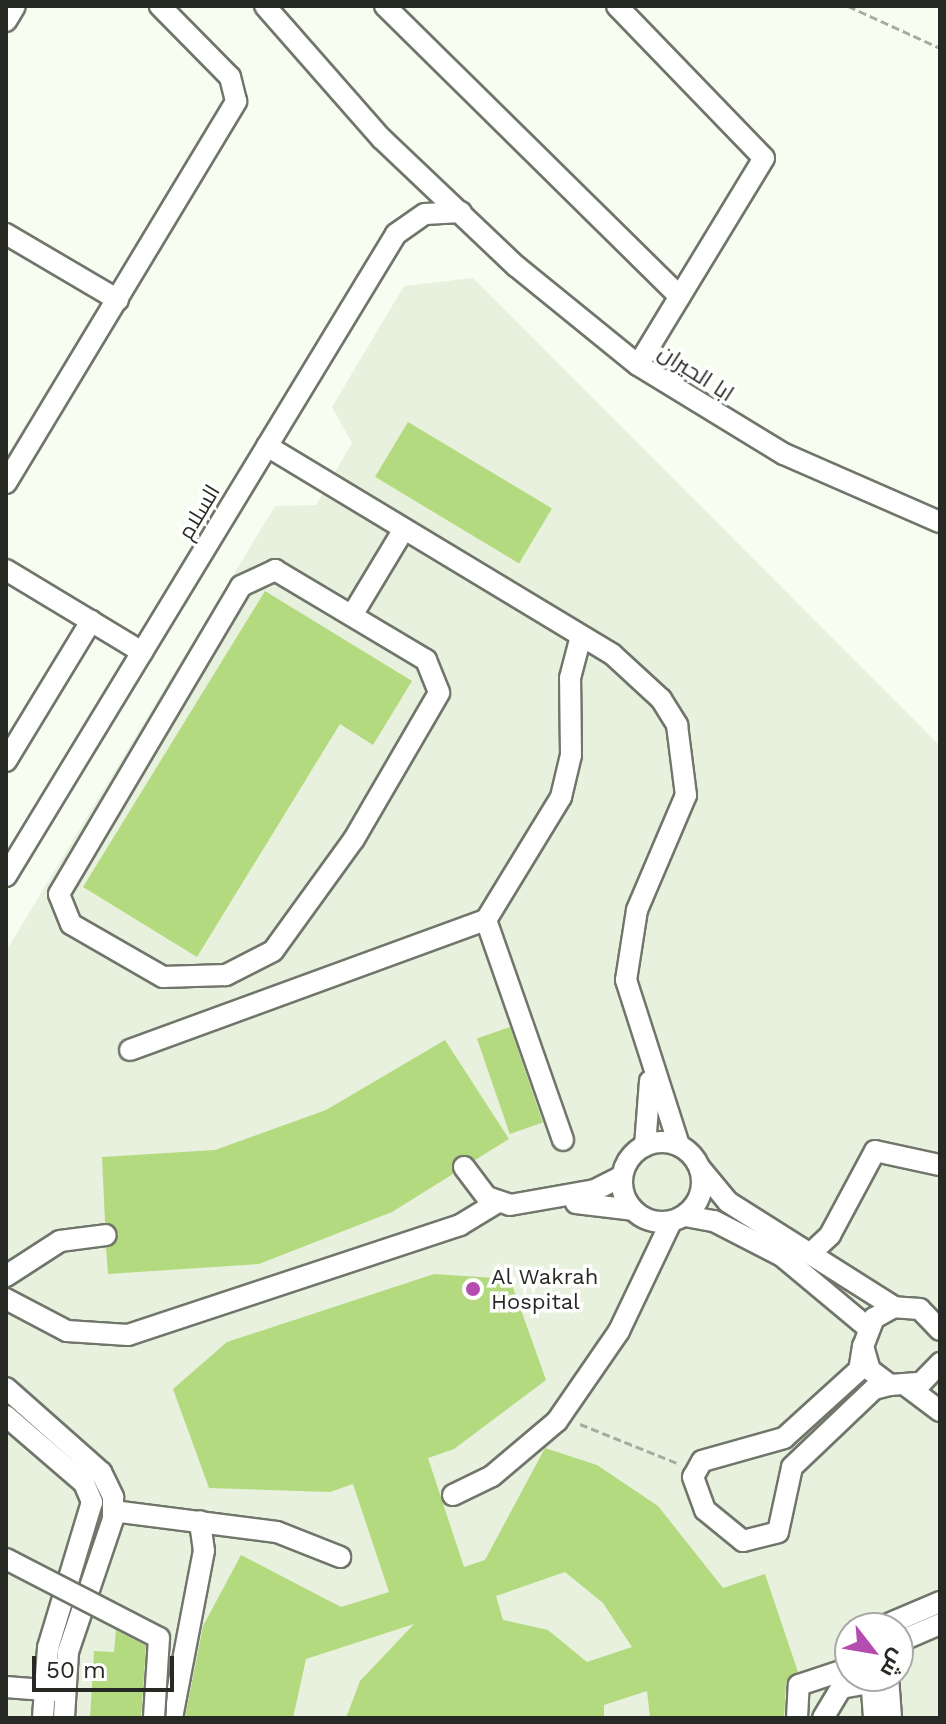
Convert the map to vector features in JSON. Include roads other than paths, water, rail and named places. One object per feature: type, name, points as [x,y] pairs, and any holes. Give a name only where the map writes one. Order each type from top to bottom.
[{"type":"street","points":[[6,21],[15,6]]},
{"type":"street","points":[[8,474],[118,300],[236,101],[230,77],[160,6]]},
{"type":"street","name":"ابا الحيران","points":[[265,6],[382,139],[461,212],[638,365],[784,454],[940,522]]},
{"type":"street","points":[[385,6],[680,297]]},
{"type":"street","points":[[617,6],[764,158],[638,365]]},
{"type":"street","name":"السلام","points":[[6,876],[396,234],[425,214],[461,212]]},
{"type":"street","points":[[6,234],[118,300]]},
{"type":"street","points":[[267,446],[581,636],[661,699],[684,758],[678,825],[637,910],[629,946],[628,991],[650,1073],[679,1145],[728,1202],[812,1252],[894,1307],[920,1309],[940,1302]]},
{"type":"street","points":[[354,612],[404,529]]},
{"type":"street","points":[[6,570],[142,652]]},
{"type":"street","points":[[275,570],[354,612],[426,660],[439,693],[297,926],[252,964],[182,980],[163,977],[71,924],[60,904],[63,883],[241,586],[275,570]]},
{"type":"street","points":[[6,761],[91,621]]},
{"type":"street","points":[[130,1050],[486,920],[561,797],[571,755],[570,678],[581,636]]},
{"type":"street","points":[[486,920],[563,1140]]},
{"type":"street","points":[[548,1201],[622,1176],[645,1146],[650,1073]]},
{"type":"street","points":[[645,1146],[679,1145]]},
{"type":"street","points":[[812,1252],[830,1235],[875,1151],[940,1165]]},
{"type":"street","points":[[469,1164],[498,1202]]},
{"type":"street","points":[[453,1495],[492,1476],[557,1421],[619,1331],[649,1263],[678,1219],[701,1195],[700,1168]]},
{"type":"street","points":[[622,1176],[638,1214],[649,1263]]},
{"type":"street","points":[[6,1299],[67,1331],[128,1335],[460,1225],[498,1202],[548,1201],[714,1221],[782,1256],[865,1336],[870,1370],[940,1411]]},
{"type":"street","points":[[6,1276],[48,1248],[106,1241]]},
{"type":"street","points":[[894,1307],[865,1336],[859,1370],[784,1438],[702,1461],[693,1477],[705,1510],[743,1541],[766,1539],[783,1522],[784,1484],[792,1467],[874,1389],[899,1386],[940,1364]]},
{"type":"street","points":[[920,1309],[940,1330]]},
{"type":"street","points":[[6,1388],[101,1472],[113,1511],[55,1691],[43,1718]]},
{"type":"street","points":[[6,1416],[84,1483],[92,1502],[62,1593],[55,1691],[64,1718]]},
{"type":"street","points":[[113,1511],[277,1532],[340,1557]]},
{"type":"street","points":[[172,1718],[204,1551],[200,1521]]},
{"type":"street","points":[[6,1559],[159,1638],[154,1718]]},
{"type":"street","points":[[914,1613],[940,1602]]},
{"type":"street","points":[[914,1635],[940,1624]]},
{"type":"street","points":[[914,1646],[940,1637]]},
{"type":"street","points":[[797,1718],[799,1685],[834,1673]]},
{"type":"street","points":[[6,1687],[55,1691]]},
{"type":"street","points":[[823,1718],[839,1692]]},
{"type":"street","points":[[874,1718],[877,1692]]},
{"type":"street","points":[[883,1692],[891,1718]]},
{"type":"place","name":"Al Wakrah Hospital","points":[[473,1289]]}]
